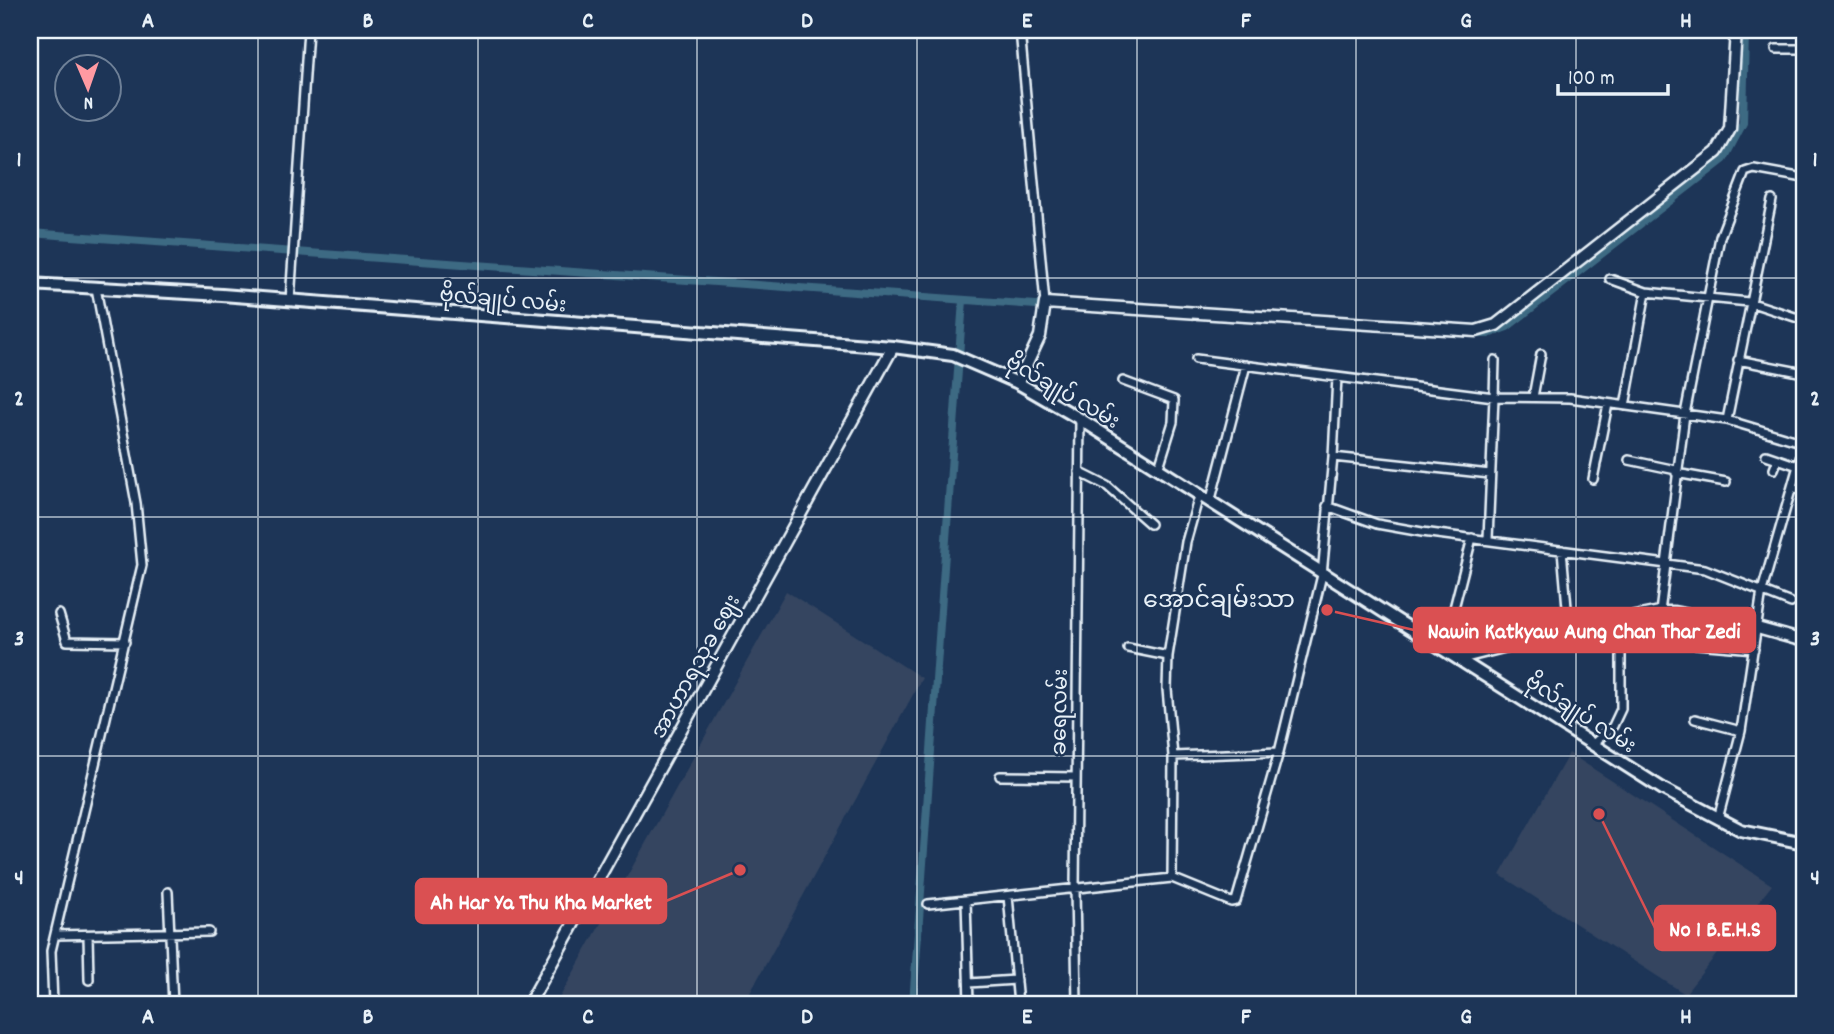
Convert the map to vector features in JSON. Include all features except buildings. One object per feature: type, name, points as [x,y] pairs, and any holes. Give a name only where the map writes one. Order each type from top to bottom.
[{"type":"main road","name":"ဗိုလ်ချုပ် လမ်း","points":[[30,284],[893,347],[953,355],[1018,383],[1080,419],[1322,575],[1718,819],[1741,830],[1804,843]]},
{"type":"street","points":[[290,301],[308,30]]},
{"type":"street","points":[[1018,383],[1040,336],[1046,305],[1020,30]]},
{"type":"street","points":[[1046,305],[1476,331],[1496,325],[1717,152],[1730,129],[1736,30]]},
{"type":"street","points":[[1776,49],[1804,49]]},
{"type":"street","points":[[1660,612],[1664,562],[1685,414],[1720,237],[1745,172],[1754,169],[1804,178]]},
{"type":"street","points":[[1727,420],[1772,200]]},
{"type":"street","points":[[1610,279],[1646,292],[1749,302],[1804,320]]},
{"type":"street","points":[[53,1004],[50,963],[141,577],[140,527],[96,288]]},
{"type":"street","points":[[1625,406],[1646,292]]},
{"type":"street","name":"အာဟာရသုခ ဈေး","points":[[529,1004],[893,347]]},
{"type":"street","points":[[1533,397],[1541,354]]},
{"type":"street","points":[[1196,359],[1494,397],[1533,397],[1685,414],[1727,420],[1804,444],[1762,591],[1741,731],[1718,819]]},
{"type":"street","points":[[1488,539],[1495,360]]},
{"type":"street","points":[[1738,360],[1804,373]]},
{"type":"street","points":[[1210,503],[1247,365]]},
{"type":"street","points":[[928,904],[1172,878],[1231,902],[1236,901],[1279,752],[1322,575],[1337,377]]},
{"type":"street","points":[[1123,381],[1174,400],[1173,422],[1158,470]]},
{"type":"street","points":[[1592,479],[1608,404]]},
{"type":"street","name":"ခရေလမ်း","points":[[1077,1004],[1075,888],[1080,419]]},
{"type":"street","points":[[1766,455],[1798,466]]},
{"type":"street","points":[[1332,457],[1490,474]]},
{"type":"street","points":[[1774,469],[1778,459]]},
{"type":"street","points":[[1629,460],[1726,482]]},
{"type":"street","points":[[1079,472],[1107,486],[1150,524]]},
{"type":"street","points":[[1793,487],[1804,491]]},
{"type":"street","points":[[1172,878],[1173,756],[1167,689],[1168,656],[1186,541],[1199,496]]},
{"type":"street","points":[[1327,506],[1377,524],[1705,569],[1791,603]]},
{"type":"street","points":[[1444,648],[1472,538]]},
{"type":"street","points":[[1562,550],[1569,629]]},
{"type":"street","points":[[1460,658],[1569,629],[1660,612],[1757,628],[1804,641]]},
{"type":"street","points":[[59,614],[67,641],[125,642]]},
{"type":"street","points":[[1593,744],[1614,726],[1621,709],[1621,620]]},
{"type":"street","points":[[1651,640],[1754,649]]},
{"type":"street","points":[[1128,648],[1168,656]]},
{"type":"street","points":[[1695,719],[1741,731]]},
{"type":"street","points":[[1173,756],[1279,752]]},
{"type":"street","points":[[1000,776],[1076,777]]},
{"type":"street","points":[[169,892],[173,1004]]},
{"type":"street","points":[[1008,896],[1018,1004]]},
{"type":"street","points":[[966,900],[969,1004]]},
{"type":"street","points":[[56,935],[209,932]]},
{"type":"street","points":[[88,935],[89,980]]},
{"type":"street","points":[[968,984],[1016,980]]},
{"type":"shaded area","points":[[786,591],[922,678],[744,1004],[556,1004]]},
{"type":"shaded area","points":[[1569,753],[1772,885],[1685,994],[1500,875]]},
{"type":"waterway","points":[[1472,334],[1488,334],[1507,327],[1724,159],[1743,123],[1745,30]]},
{"type":"waterway","points":[[30,233],[1050,306]]},
{"type":"waterway","points":[[913,1004],[963,300]]},
{"type":"place","name":"Nawin Katkyaw Aung Chan Thar Zedi","points":[[1327,610]]},
{"type":"place","name":"No 1 B.E.H.S","points":[[1599,814]]},
{"type":"place","name":"Ah Har Ya Thu Kha Market","points":[[740,870]]},
{"type":"district","name":"အောင်ချမ်းသာ","points":[[1219,599]]}]
